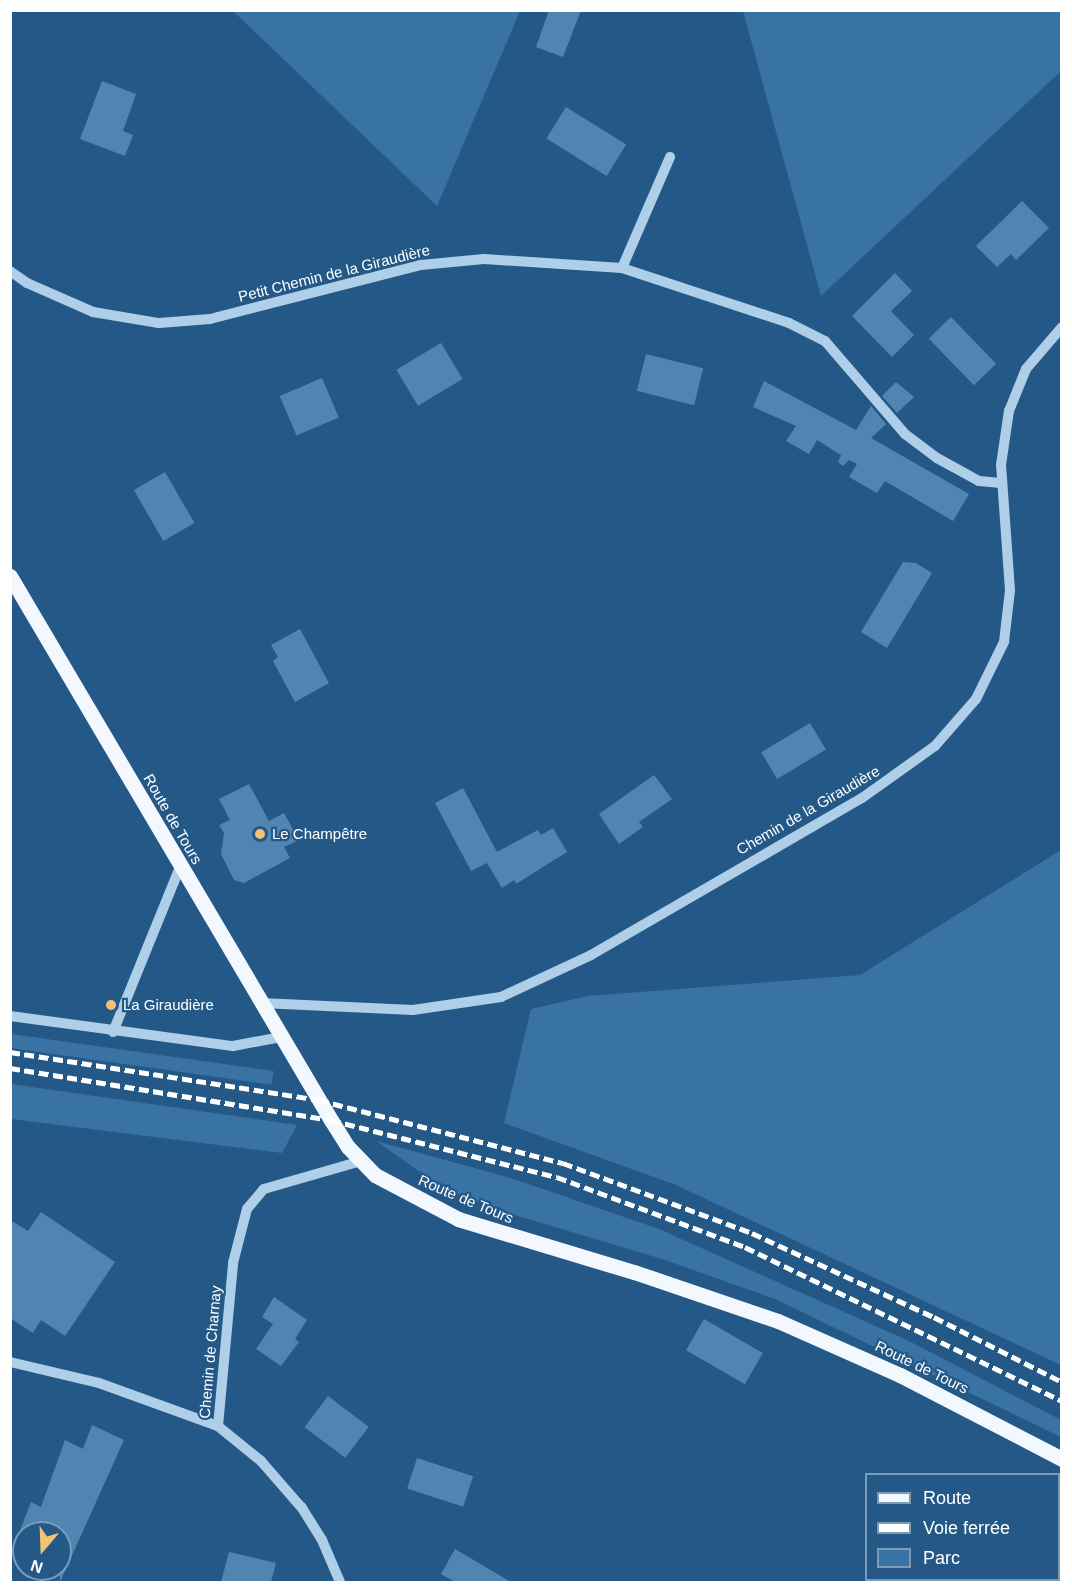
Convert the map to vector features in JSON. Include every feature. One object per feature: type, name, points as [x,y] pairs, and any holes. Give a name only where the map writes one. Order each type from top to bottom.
[{"type":"main road","name":"Route de Tours","points":[[10,576],[281,1037],[361,1161],[401,1191],[458,1219],[701,1294],[838,1347],[1062,1459]]},
{"type":"street","points":[[622,268],[670,157]]},
{"type":"street","name":"Petit Chemin de la Giraudière","points":[[10,271],[27,283],[93,312],[159,323],[210,319],[421,265],[484,259],[622,268],[789,323],[825,341],[905,434],[937,458],[979,481],[1001,483]]},
{"type":"street","name":"Chemin de la Giraudière","points":[[261,1003],[405,1010],[501,997],[591,955],[904,770],[936,746],[976,699],[1004,642],[1010,590],[1001,483],[1005,437],[1017,388],[1037,353],[1062,327]]},
{"type":"street","points":[[113,1032],[180,867]]},
{"type":"street","points":[[10,1016],[113,1032],[233,1046],[281,1037]]},
{"type":"street","name":"Chemin de Charnay","points":[[340,1582],[321,1540],[301,1507],[261,1461],[218,1426],[233,1263],[247,1209],[264,1189],[361,1161]]},
{"type":"street","points":[[10,1362],[99,1383],[218,1426]]},
{"type":"green space","points":[[233,11],[520,11],[437,206]]},
{"type":"green space","points":[[743,11],[1061,11],[1061,71],[821,296]]},
{"type":"green space","points":[[1061,850],[1061,1365],[676,1185],[504,1123],[531,1009],[588,996],[860,975]]},
{"type":"green space","points":[[11,1034],[273,1071],[271,1085],[10,1048]]},
{"type":"green space","points":[[11,1084],[297,1125],[282,1153],[11,1119]]},
{"type":"green space","points":[[376,1141],[511,1178],[659,1229],[909,1341],[1061,1420],[1061,1437],[775,1299],[662,1259],[498,1210],[440,1186]]},
{"type":"building","points":[[549,10],[581,10],[563,57],[536,47]]},
{"type":"building","points":[[102,81],[136,94],[123,131],[133,135],[125,156],[80,139]]},
{"type":"building","points":[[566,107],[626,145],[607,176],[546,138]]},
{"type":"building","points":[[1022,201],[1049,228],[1016,260],[1011,254],[997,267],[976,246]]},
{"type":"building","points":[[895,273],[912,291],[891,311],[914,335],[892,357],[852,316]]},
{"type":"building","points":[[951,317],[996,364],[974,385],[929,339]]},
{"type":"building","points":[[441,343],[463,379],[418,406],[396,370]]},
{"type":"building","points":[[646,354],[703,368],[694,405],[637,391]]},
{"type":"building","points":[[322,378],[339,418],[296,436],[280,396]]},
{"type":"building","points":[[764,381],[856,430],[871,406],[886,424],[871,438],[969,494],[953,521],[885,481],[877,493],[849,477],[857,464],[849,460],[843,466],[838,462],[841,455],[817,440],[809,454],[786,441],[796,426],[753,407]]},
{"type":"building","points":[[896,382],[914,397],[897,413],[882,396]]},
{"type":"building","points":[[165,472],[195,523],[163,541],[134,490]]},
{"type":"building","points":[[903,562],[916,563],[932,573],[887,648],[861,632]]},
{"type":"building","points":[[300,629],[329,683],[295,702],[273,661],[278,657],[271,645]]},
{"type":"building","points":[[810,723],[826,750],[777,779],[761,752]]},
{"type":"building","points":[[654,775],[672,799],[639,822],[643,827],[619,844],[599,814]]},
{"type":"building","name":"Le Champêtre","points":[[249,784],[269,821],[284,813],[299,840],[284,847],[290,858],[244,883],[234,880],[221,854],[224,833],[219,825],[230,820],[219,799]]},
{"type":"building","points":[[463,788],[497,852],[538,830],[541,835],[553,828],[567,852],[516,884],[514,880],[502,888],[487,863],[471,871],[435,803]]},
{"type":"building","points":[[41,1212],[115,1262],[65,1336],[41,1320],[33,1333],[10,1318],[10,1220],[28,1231]]},
{"type":"building","points":[[274,1297],[307,1320],[295,1339],[299,1342],[281,1366],[256,1349],[273,1324],[262,1317]]},
{"type":"building","points":[[704,1319],[763,1353],[745,1384],[686,1350]]},
{"type":"building","points":[[328,1396],[369,1427],[345,1458],[305,1427]]},
{"type":"building","points":[[92,1425],[124,1440],[72,1555],[72,1521],[24,1521],[31,1502],[41,1507],[65,1440],[83,1449]]},
{"type":"building","points":[[417,1458],[473,1476],[463,1507],[407,1488]]},
{"type":"building","points":[[455,1549],[511,1582],[455,1582],[441,1574]]},
{"type":"building","points":[[229,1552],[276,1563],[271,1582],[221,1582]]},
{"type":"railway","points":[[10,1052],[319,1100],[563,1163],[752,1233],[934,1317],[1062,1382]]},
{"type":"railway","points":[[10,1068],[331,1120],[557,1177],[745,1247],[1062,1401]]},
{"type":"place","name":"Le Champêtre","points":[[260,834]]},
{"type":"place","name":"La Giraudière","points":[[111,1005]]}]
